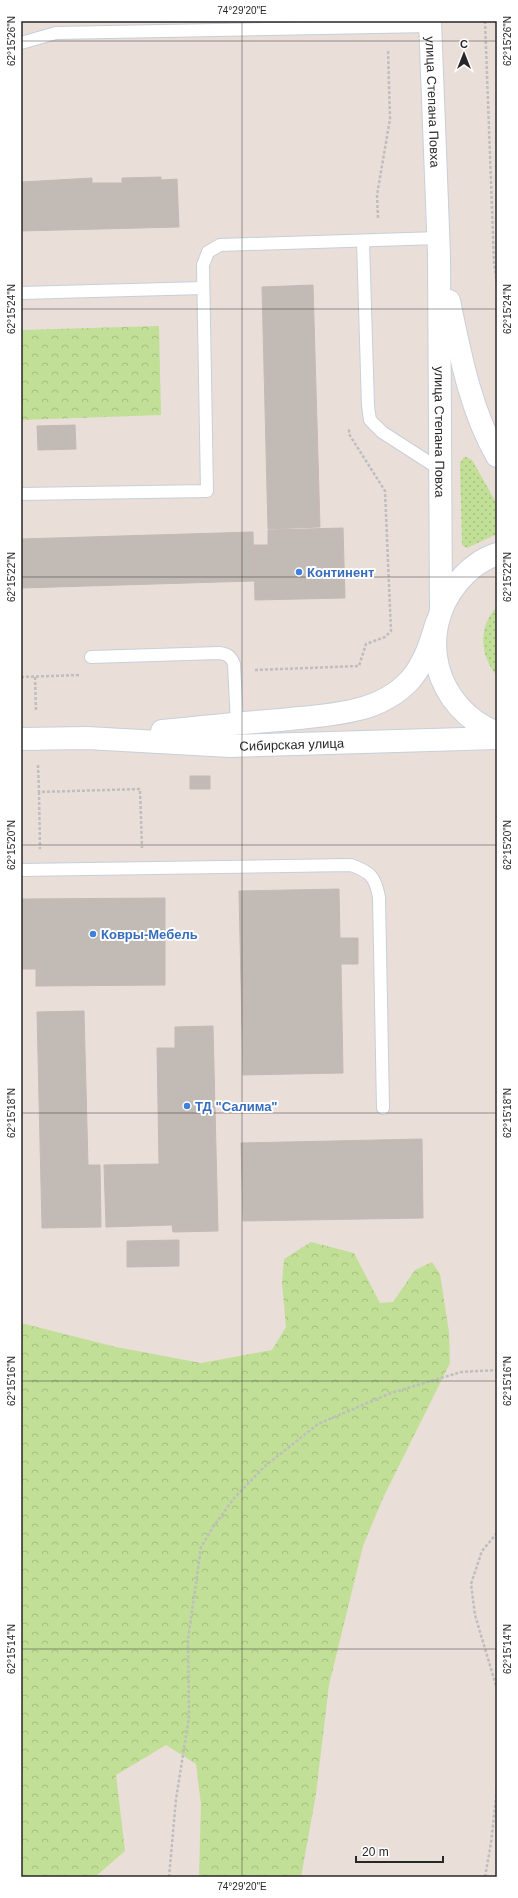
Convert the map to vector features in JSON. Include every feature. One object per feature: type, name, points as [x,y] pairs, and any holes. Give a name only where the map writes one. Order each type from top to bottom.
[{"type":"street","name":"улица Степана Повха","points":[[430,23],[439,247],[441,470],[439,615]]},
{"type":"street","name":"улица Степана Повха","points":[[439,247],[455,331],[470,388],[477,413],[489,442],[497,456]]},
{"type":"street","points":[[497,554],[482,561],[462,577],[447,597],[439,615],[435,648],[439,673],[447,690],[458,706],[478,723],[497,733]]},
{"type":"street","name":"Сибирская улица","points":[[87,738],[328,715],[360,709],[379,702],[396,692],[414,675],[428,650],[439,615]]},
{"type":"street","name":"Сибирская улица","points":[[29,739],[87,738],[230,746],[497,738]]},
{"type":"lane","points":[[21,43],[56,33],[212,25],[430,23]]},
{"type":"lane","points":[[21,494],[207,491],[203,265],[208,252],[220,245],[363,241],[439,247]]},
{"type":"lane","points":[[363,241],[368,406],[370,420],[382,432],[441,470]]},
{"type":"lane","points":[[21,293],[203,288]]},
{"type":"lane","points":[[91,657],[226,654],[232,659],[234,664],[237,724]]},
{"type":"lane","points":[[21,870],[351,865],[366,870],[376,882],[379,898],[383,1108]]},
{"type":"path","points":[[485,21],[496,231],[494,262],[497,283]]},
{"type":"path","points":[[35,677],[29,739],[39,792],[41,870]]},
{"type":"path","points":[[39,792],[140,789],[142,868]]},
{"type":"path","points":[[169,1877],[176,1799],[189,1717],[188,1640],[201,1547],[213,1527],[234,1497],[265,1466],[318,1424],[391,1394],[461,1372],[497,1370]]},
{"type":"path","points":[[497,1532],[482,1551],[471,1584],[475,1615],[497,1689]]},
{"type":"path","points":[[485,1877],[491,1843],[497,1789]]},
{"type":"green space","points":[[159,326],[161,415],[21,420],[21,330]]},
{"type":"green space","points":[[464,457],[472,460],[497,504],[497,534],[467,548],[462,545],[460,463]]},
{"type":"green space","points":[[497,607],[497,676],[487,660],[483,642],[486,623]]},
{"type":"green space","points":[[311,1242],[354,1253],[380,1303],[393,1302],[415,1270],[432,1262],[440,1274],[449,1332],[450,1363],[383,1498],[363,1546],[329,1685],[316,1794],[301,1877],[199,1877],[201,1804],[196,1764],[166,1745],[116,1775],[125,1851],[95,1877],[21,1877],[21,1323],[116,1347],[201,1363],[272,1350],[286,1327],[282,1283],[284,1259]]},
{"type":"building","points":[[161,177],[161,180],[177,179],[179,227],[21,231],[21,179],[22,182],[92,178],[92,183],[122,183],[122,178]]},
{"type":"building","points":[[313,285],[320,527],[268,529],[262,287]]},
{"type":"building","points":[[75,425],[76,449],[38,450],[37,426]]},
{"type":"building","name":"Континент","points":[[343,528],[345,598],[255,600],[254,545],[268,545],[268,530]]},
{"type":"building","points":[[253,532],[254,581],[21,588],[21,539]]},
{"type":"building","points":[[190,776],[210,776],[210,789],[190,789]]},
{"type":"building","points":[[339,889],[340,938],[358,938],[358,964],[341,964],[343,1073],[243,1075],[239,891]]},
{"type":"building","name":"Ковры-Мебель","points":[[165,898],[165,985],[36,986],[36,969],[21,969],[21,899]]},
{"type":"building","points":[[84,1011],[88,1165],[100,1165],[101,1227],[42,1228],[37,1012]]},
{"type":"building","name":"ТД \"Салима\"","points":[[213,1026],[218,1231],[173,1232],[172,1225],[106,1227],[104,1165],[159,1164],[157,1048],[175,1048],[175,1027]]},
{"type":"building","points":[[422,1139],[423,1218],[243,1221],[241,1143]]},
{"type":"building","points":[[179,1240],[179,1266],[127,1267],[127,1241]]},
{"type":"place","name":"Континент","points":[[299,572]]},
{"type":"place","name":"Ковры-Мебель","points":[[93,934]]},
{"type":"place","name":"ТД \"Салима\"","points":[[187,1106]]}]
